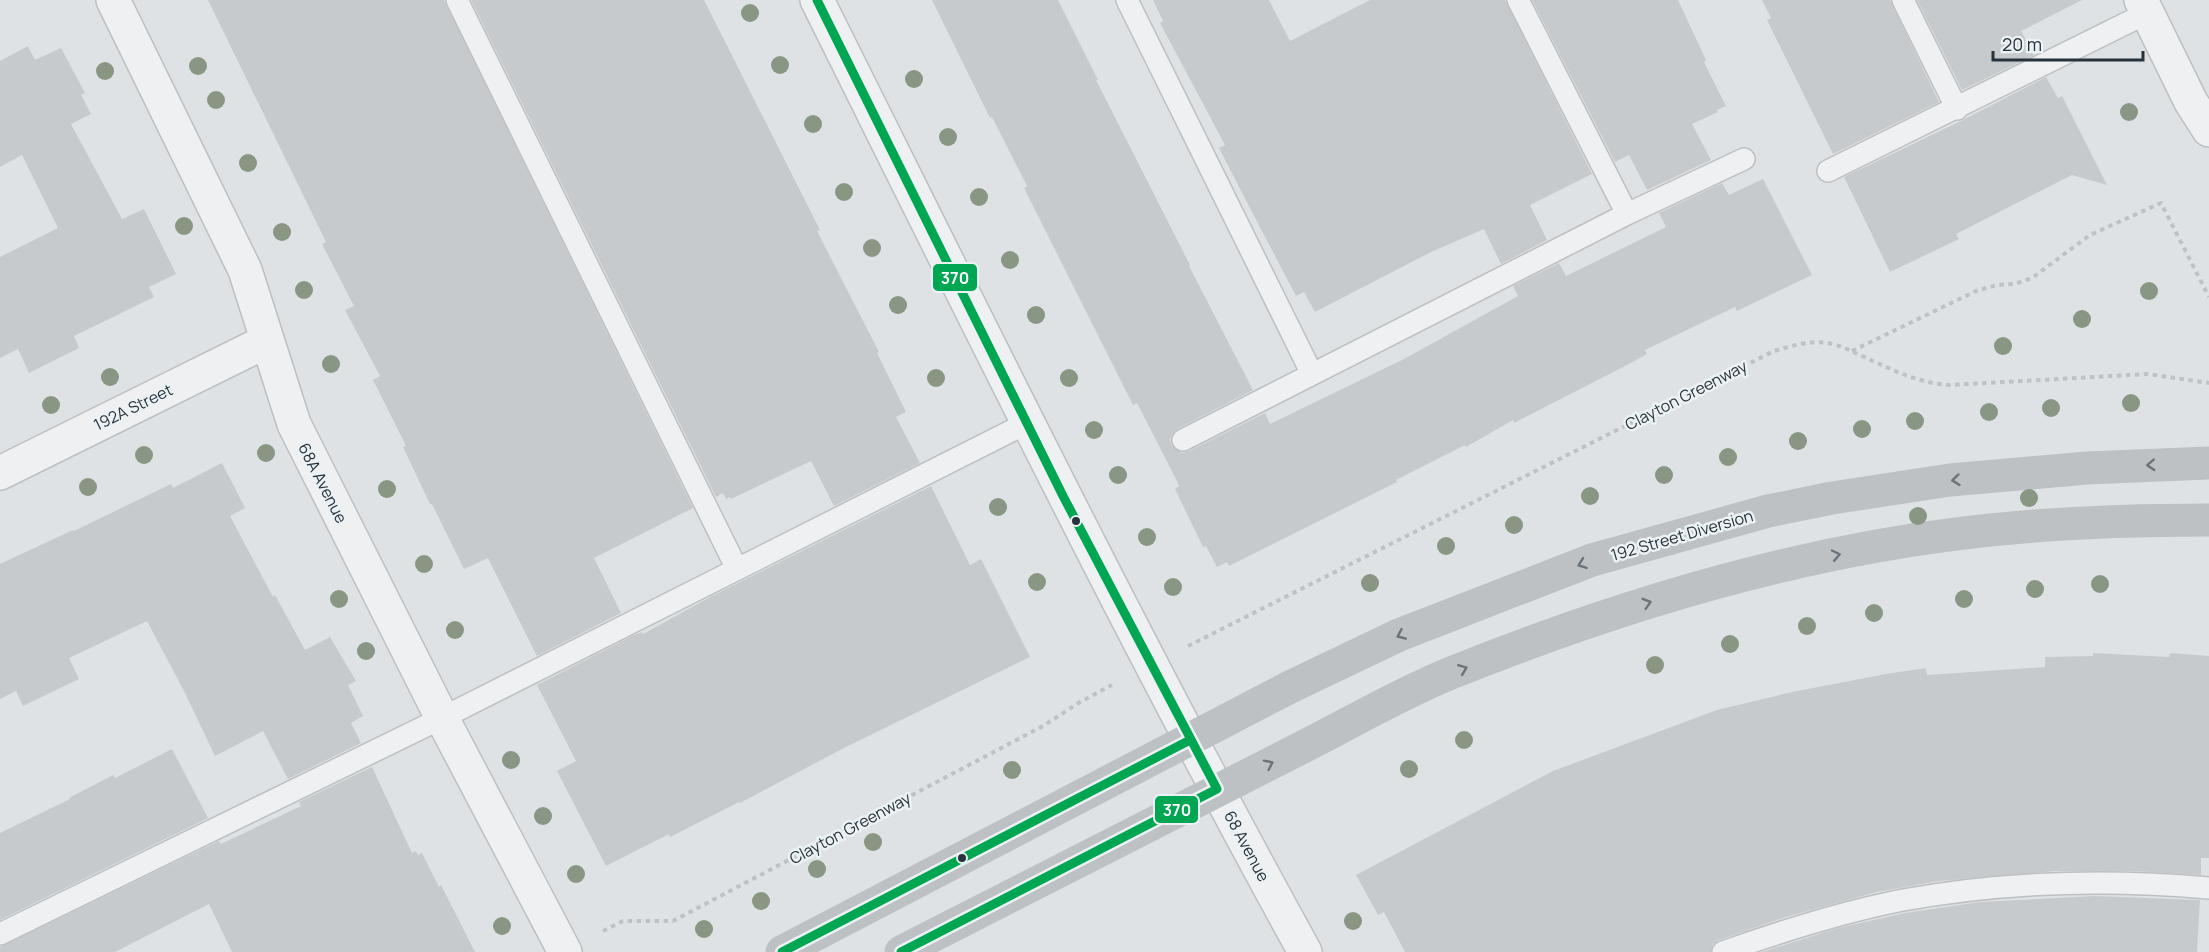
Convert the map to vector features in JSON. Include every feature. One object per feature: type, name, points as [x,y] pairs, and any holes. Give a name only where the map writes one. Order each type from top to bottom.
[{"type":"main road","name":"192 Street Diversion","points":[[782,952],[1290,687],[1421,626],[1592,560],[1737,519],[1832,498],[1950,480],[2087,468],[2209,463]]},
{"type":"main road","points":[[901,952],[1217,789],[1299,750],[1373,709],[1448,674],[1634,607],[1735,577],[1849,552],[1963,533],[2129,520],[2209,520]]},
{"type":"street","name":"68A Avenue","points":[[113,0],[245,270],[294,424],[442,718],[565,952]]},
{"type":"street","name":"68 Avenue","points":[[817,0],[1027,423],[1190,740],[1305,952]]},
{"type":"street","points":[[2144,7],[2191,102],[2209,130]]},
{"type":"street","name":"192A Street","points":[[0,473],[267,341]]},
{"type":"lane","points":[[457,0],[737,568]]},
{"type":"lane","points":[[1127,0],[1312,374]]},
{"type":"lane","points":[[1518,0],[1627,214]]},
{"type":"lane","points":[[1903,0],[1957,109]]},
{"type":"lane","points":[[1828,171],[1957,109],[2144,7]]},
{"type":"lane","points":[[1183,440],[1627,214],[1744,159]]},
{"type":"lane","points":[[0,934],[442,718],[1027,423]]},
{"type":"lane","points":[[1723,952],[1791,928],[1903,900],[1996,888],[2090,884],[2209,888]]},
{"type":"path","points":[[1852,351],[1976,291],[1997,285],[2015,285],[2032,278],[2090,235],[2161,202],[2209,297]]},
{"type":"path","name":"Clayton Greenway","points":[[1201,640],[1774,351],[1792,346],[1827,343],[1852,351],[1916,380],[1932,384],[2148,374],[2209,382]]},
{"type":"path","name":"Clayton Greenway","points":[[597,934],[623,921],[673,921],[1043,726],[1095,694]]},
{"type":"building","points":[[208,0],[444,0],[693,508],[594,558],[621,613],[537,656],[488,558],[464,569],[430,504],[403,447],[406,446],[373,380],[380,376],[345,310],[354,306],[322,244],[326,242]]},
{"type":"building","points":[[471,0],[704,0],[879,352],[877,353],[906,412],[896,417],[920,463],[834,506],[811,461],[731,499],[730,497],[726,499],[723,493],[716,497]]},
{"type":"building","points":[[932,0],[1058,0],[1253,390],[1177,429],[1170,440],[1172,446],[1182,453],[1265,413],[1270,424],[1404,359],[1518,296],[1513,286],[1559,263],[1566,276],[1666,227],[1659,213],[1722,183],[1729,195],[1763,179],[1812,275],[1737,311],[1735,307],[1645,350],[1647,354],[1514,423],[1513,420],[1466,447],[1465,445],[1396,480],[1397,482],[1229,566],[1227,562],[1217,567],[1206,546],[1203,547],[1175,489],[1179,486],[1176,479],[1137,403],[1133,405],[1024,188],[1027,186],[992,117],[990,118]]},
{"type":"building","points":[[1153,0],[1269,0],[1290,41],[1370,0],[1505,0],[1592,174],[1530,205],[1547,240],[1501,264],[1484,229],[1431,252],[1315,312],[1304,292],[1296,296],[1252,212],[1219,148],[1225,145],[1160,23],[1163,21]]},
{"type":"building","points":[[1532,0],[1678,0],[1706,60],[1704,62],[1726,106],[1692,124],[1711,160],[1647,190],[1629,155],[1615,162]]},
{"type":"building","points":[[1762,0],[1890,0],[1939,102],[1833,154],[1767,20],[1771,18]]},
{"type":"building","points":[[1917,0],[2082,0],[2021,31],[2034,55],[1962,90]]},
{"type":"building","points":[[28,46],[35,60],[61,48],[85,93],[81,95],[91,114],[71,124],[122,219],[144,209],[176,274],[149,287],[154,297],[74,336],[79,348],[29,373],[18,349],[0,358],[0,257],[58,228],[22,155],[0,167],[0,61]]},
{"type":"building","points":[[2046,77],[2058,98],[2062,96],[2107,185],[2072,175],[1956,234],[1959,239],[1890,272],[1844,177]]},
{"type":"building","points":[[222,463],[245,508],[230,516],[273,597],[275,595],[305,650],[330,637],[356,681],[348,685],[363,716],[351,723],[361,743],[288,779],[263,731],[215,756],[147,621],[69,658],[79,679],[23,706],[16,691],[0,699],[0,564],[171,484],[173,488]]},
{"type":"building","points":[[931,486],[970,565],[981,559],[1030,657],[844,748],[740,803],[670,837],[669,834],[606,866],[557,771],[576,761],[537,685],[632,636],[642,632],[643,634],[712,596]]},
{"type":"building","points":[[2093,653],[2169,657],[2170,653],[2209,656],[2209,858],[2201,858],[2201,875],[2133,871],[2056,871],[1939,881],[1877,892],[1786,917],[1719,940],[1713,944],[1711,952],[1405,952],[1384,912],[1378,915],[1356,875],[1553,771],[1717,710],[1792,692],[1886,674],[1926,668],[1927,675],[2045,667],[2045,657],[2093,656]]},
{"type":"building","points":[[172,749],[208,818],[0,920],[0,833],[113,775],[115,778]]},
{"type":"building","points":[[372,767],[412,853],[416,851],[418,855],[422,853],[475,952],[232,952],[209,904],[115,952],[0,952],[0,947],[219,841],[221,844],[301,806],[299,802]]},
{"type":"building","points":[[2095,896],[2200,900],[2197,952],[1762,952],[1838,928],[1905,913],[1980,902]]},
{"type":"transit line","name":"370","points":[[817,0],[1063,496],[1217,789],[901,952]]},
{"type":"transit line","name":"370","points":[[782,952],[1190,740]]}]
